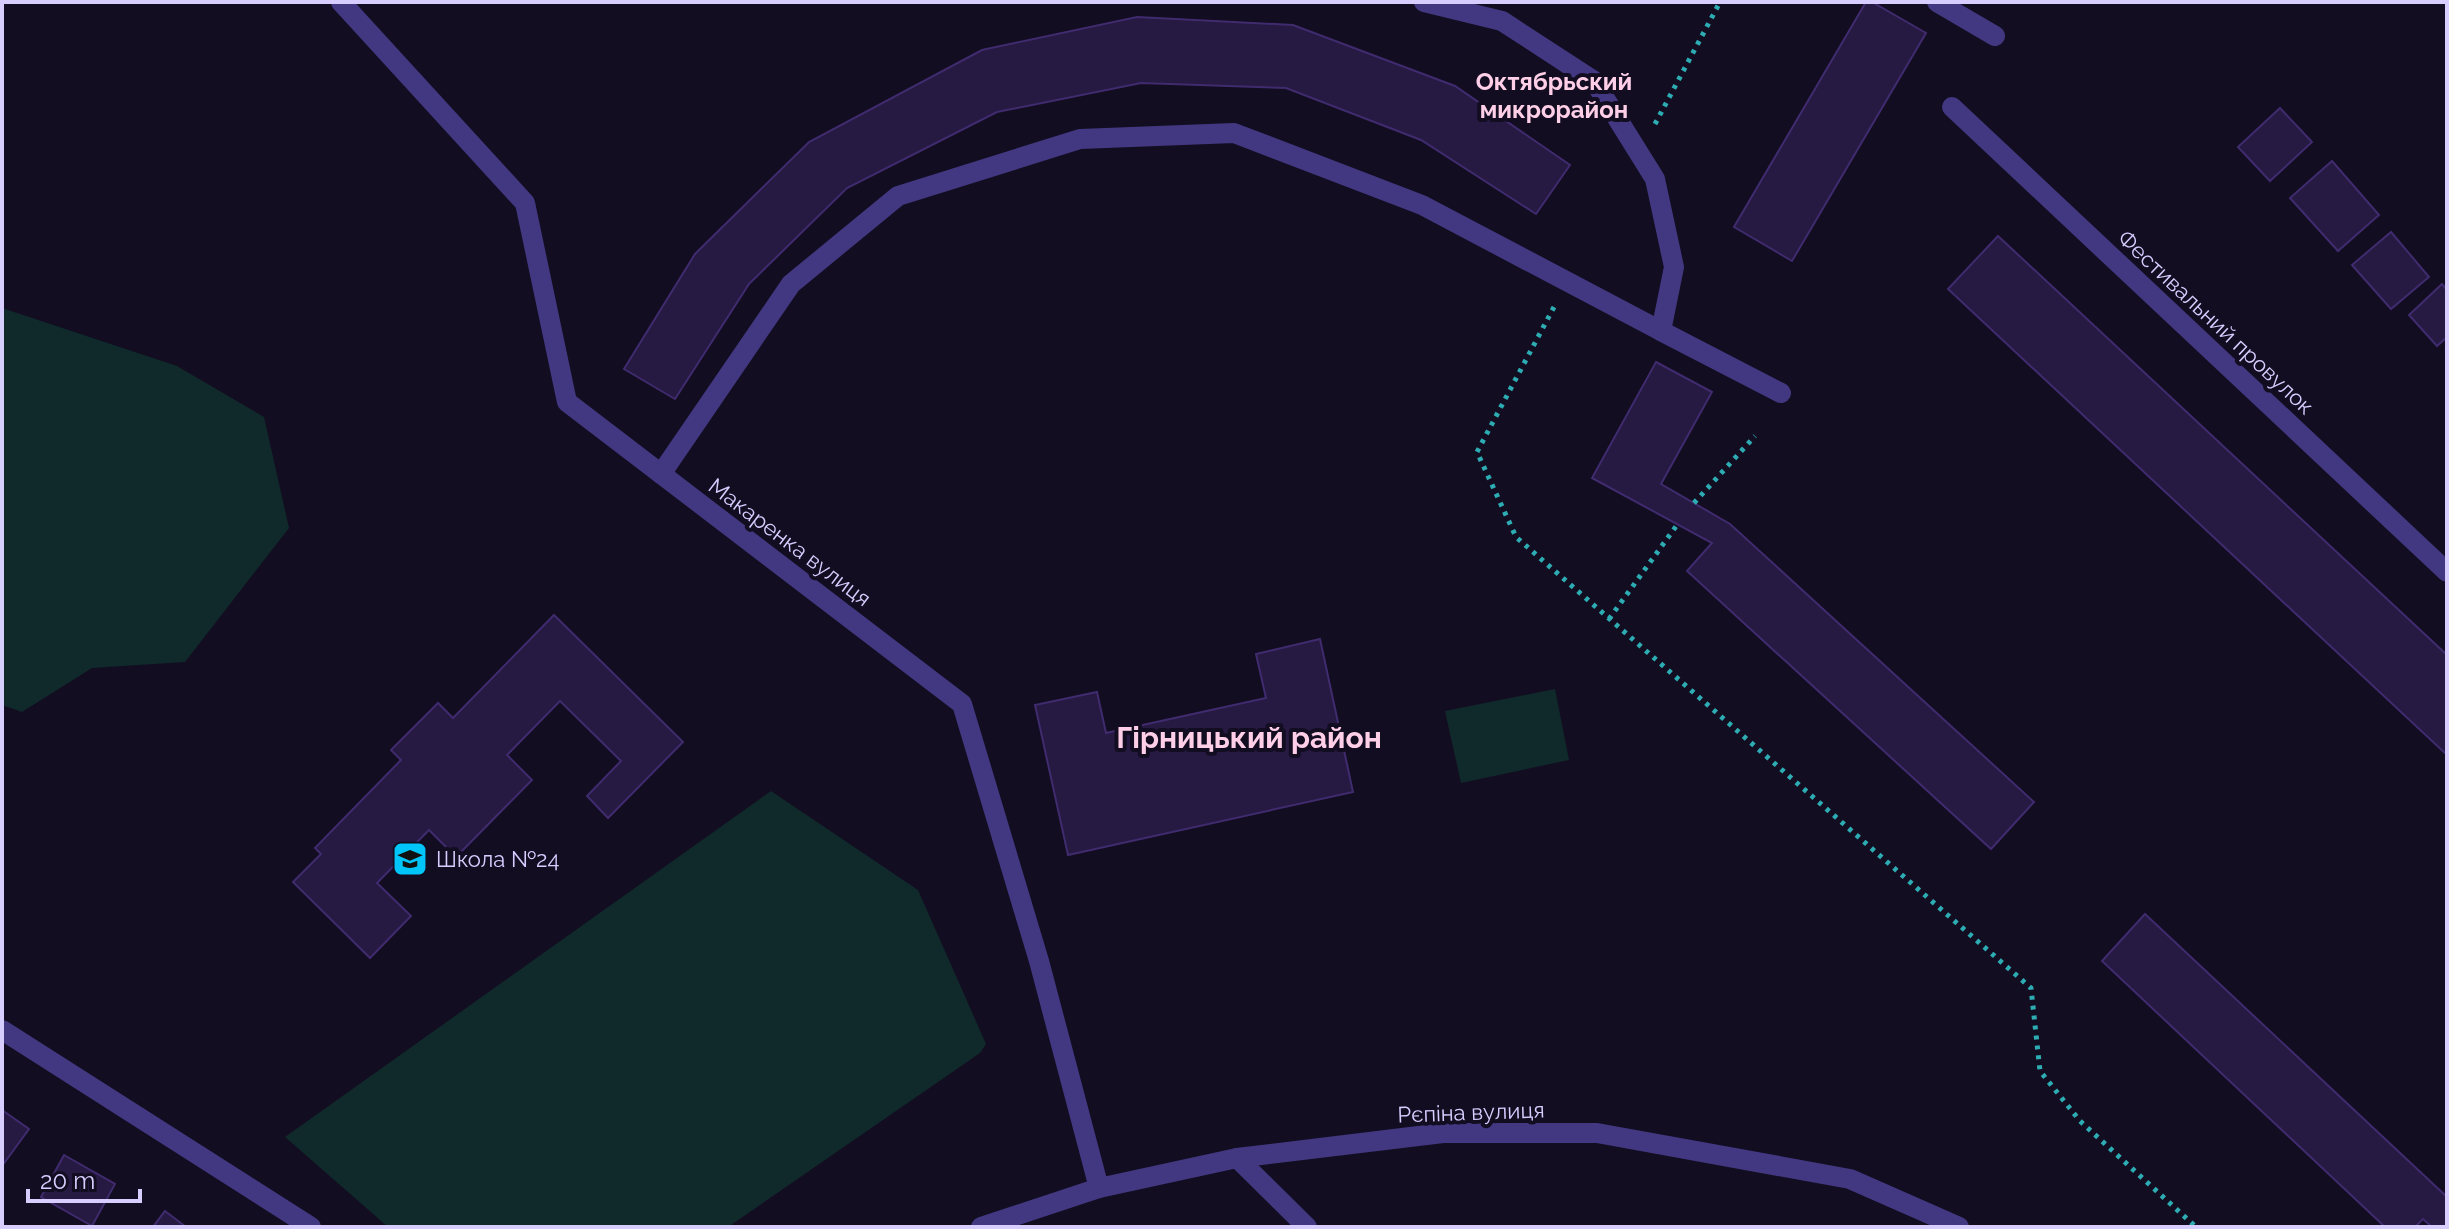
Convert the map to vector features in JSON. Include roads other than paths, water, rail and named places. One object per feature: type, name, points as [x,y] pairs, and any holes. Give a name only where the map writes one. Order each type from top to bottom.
[{"type":"street","points":[[1424,2],[1502,21],[1594,81],[1655,179],[1674,267],[1661,331]]},
{"type":"street","points":[[1937,2],[1995,36]]},
{"type":"street","name":"Макаренка вулиця","points":[[351,5],[525,203],[567,402],[962,704],[1039,961],[1099,1188]]},
{"type":"street","name":"Фестивальний провулок","points":[[1952,107],[2447,572]]},
{"type":"street","points":[[661,474],[791,284],[898,196],[1080,139],[1234,133],[1422,205],[1781,393]]},
{"type":"street","points":[[2,1030],[311,1227]]},
{"type":"street","name":"Рєпіна вулиця","points":[[981,1227],[1099,1188],[1237,1158],[1443,1133],[1597,1133],[1850,1179],[1959,1227]]},
{"type":"street","points":[[1237,1158],[1307,1227]]},
{"type":"place","name":"Школа №24","points":[[410,859]]},
{"type":"district","name":"Октябрьский микрорайон","points":[[1554,95]]},
{"type":"district","name":"Гірницький район","points":[[1249,737]]}]
